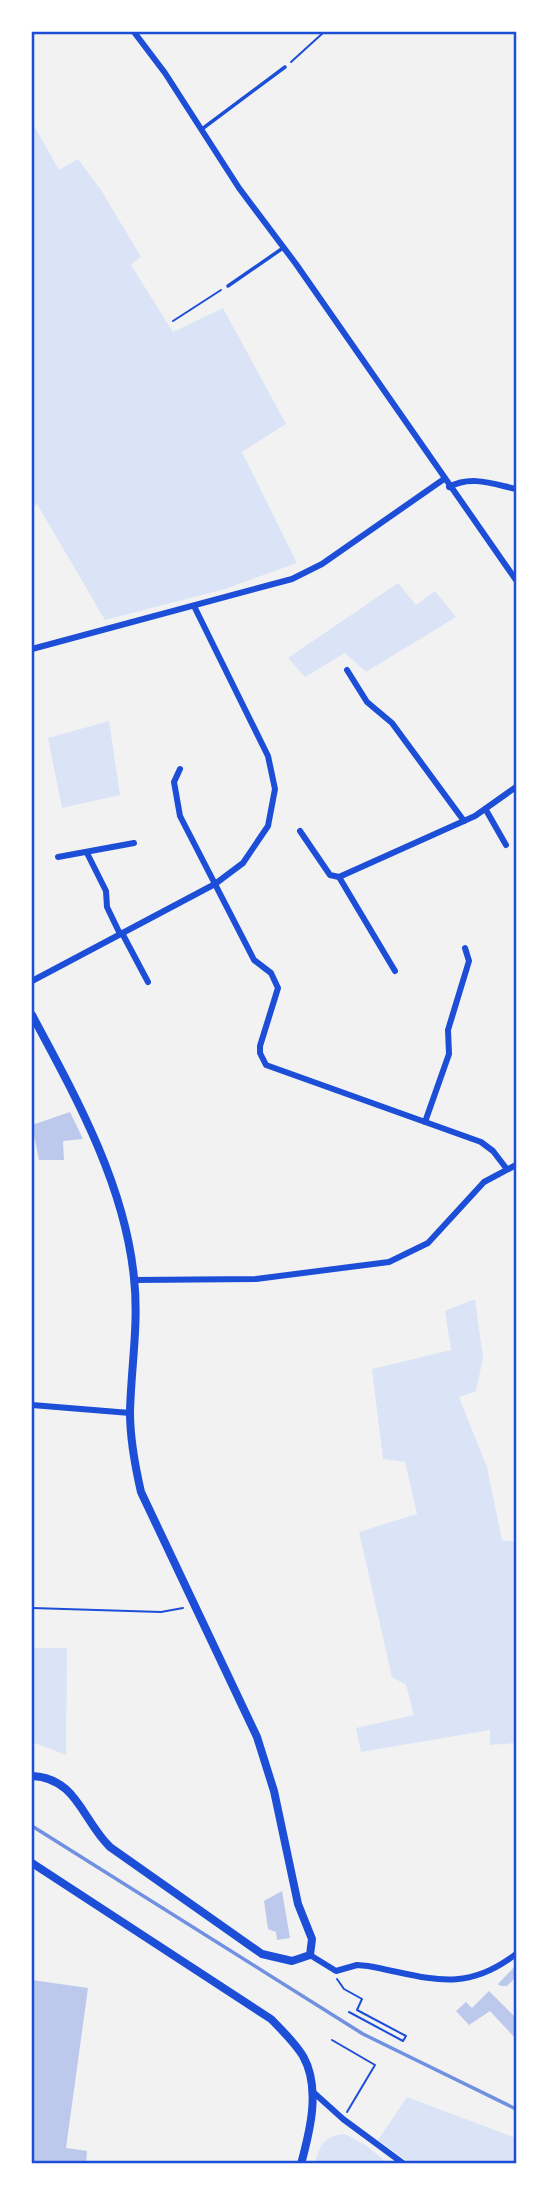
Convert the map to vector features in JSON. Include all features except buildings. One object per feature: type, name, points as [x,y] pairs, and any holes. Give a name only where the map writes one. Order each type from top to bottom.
[{"type":"street","points":[[134,32],[202,129],[239,188],[284,248],[516,580]]},
{"type":"street","points":[[32,649],[292,579],[322,564],[444,479]]},
{"type":"street","points":[[449,487],[462,481],[481,481],[516,489]]},
{"type":"street","points":[[32,981],[215,884],[243,863],[255,849],[268,826],[275,789],[267,751],[194,606]]},
{"type":"street","points":[[347,670],[367,702],[392,723],[464,821]]},
{"type":"street","points":[[180,769],[174,782],[180,816],[254,960],[271,973],[279,993],[260,1046],[260,1054],[266,1065],[488,1146],[506,1168]]},
{"type":"street","points":[[300,831],[330,875],[339,877],[486,810],[516,787]]},
{"type":"street","points":[[486,810],[506,845]]},
{"type":"street","points":[[58,857],[134,843]]},
{"type":"street","points":[[87,853],[106,891],[107,907],[148,982]]},
{"type":"street","points":[[339,877],[395,971]]},
{"type":"street","points":[[425,1122],[449,1054],[448,1030],[469,961],[465,948]]},
{"type":"street","points":[[32,1016],[74,1094],[108,1173],[130,1250],[134,1280],[135,1364],[130,1413],[141,1492],[264,1755],[298,1904],[312,1940],[310,1955]]},
{"type":"street","points":[[134,1280],[257,1279],[389,1262],[428,1243],[484,1182],[516,1165]]},
{"type":"street","points":[[32,1405],[130,1413]]},
{"type":"street","points":[[32,1776],[58,1782],[72,1792],[96,1832],[110,1847],[262,1954],[283,1961],[300,1960],[310,1955]]},
{"type":"street","points":[[32,1863],[271,2019],[304,2058],[312,2090],[310,2129],[301,2164]]},
{"type":"street","points":[[310,1955],[336,1971],[357,1965],[451,1981],[472,1980],[496,1970],[516,1954]]},
{"type":"street","points":[[312,2090],[343,2119],[404,2164]]},
{"type":"lane","points":[[202,129],[285,67]]},
{"type":"lane","points":[[228,286],[284,248]]},
{"type":"path","points":[[285,67],[324,32]]},
{"type":"path","points":[[173,321],[228,286]]},
{"type":"path","points":[[32,1608],[161,1612],[195,1606]]},
{"type":"path","points":[[336,1971],[337,1982],[344,1989],[362,1998],[357,2010],[405,2036],[403,2041],[349,2012]]},
{"type":"path","points":[[332,2040],[375,2065],[343,2119]]},
{"type":"shaded area","points":[[32,122],[59,170],[78,159],[101,190],[141,257],[131,265],[173,332],[223,308],[286,424],[242,452],[297,563],[225,589],[105,620],[37,504],[32,508]]},
{"type":"shaded area","points":[[398,583],[416,605],[435,591],[456,617],[366,672],[345,653],[305,677],[288,658]]},
{"type":"shaded area","points":[[109,721],[120,795],[62,808],[48,738]]},
{"type":"shaded area","points":[[475,1299],[483,1358],[476,1391],[459,1397],[487,1467],[502,1540],[516,1542],[516,1743],[490,1745],[490,1730],[361,1752],[356,1728],[414,1715],[406,1685],[392,1677],[359,1532],[417,1514],[405,1462],[383,1459],[372,1369],[451,1350],[445,1311]]},
{"type":"shaded area","points":[[32,1648],[67,1648],[66,1755],[32,1742]]},
{"type":"shaded area","points":[[407,2097],[516,2138],[516,2163],[410,2163],[378,2140]]},
{"type":"shaded area","points":[[345,2134],[367,2146],[387,2163],[315,2163],[324,2142]]},
{"type":"railway","points":[[32,1826],[363,2034],[516,2109]]}]
